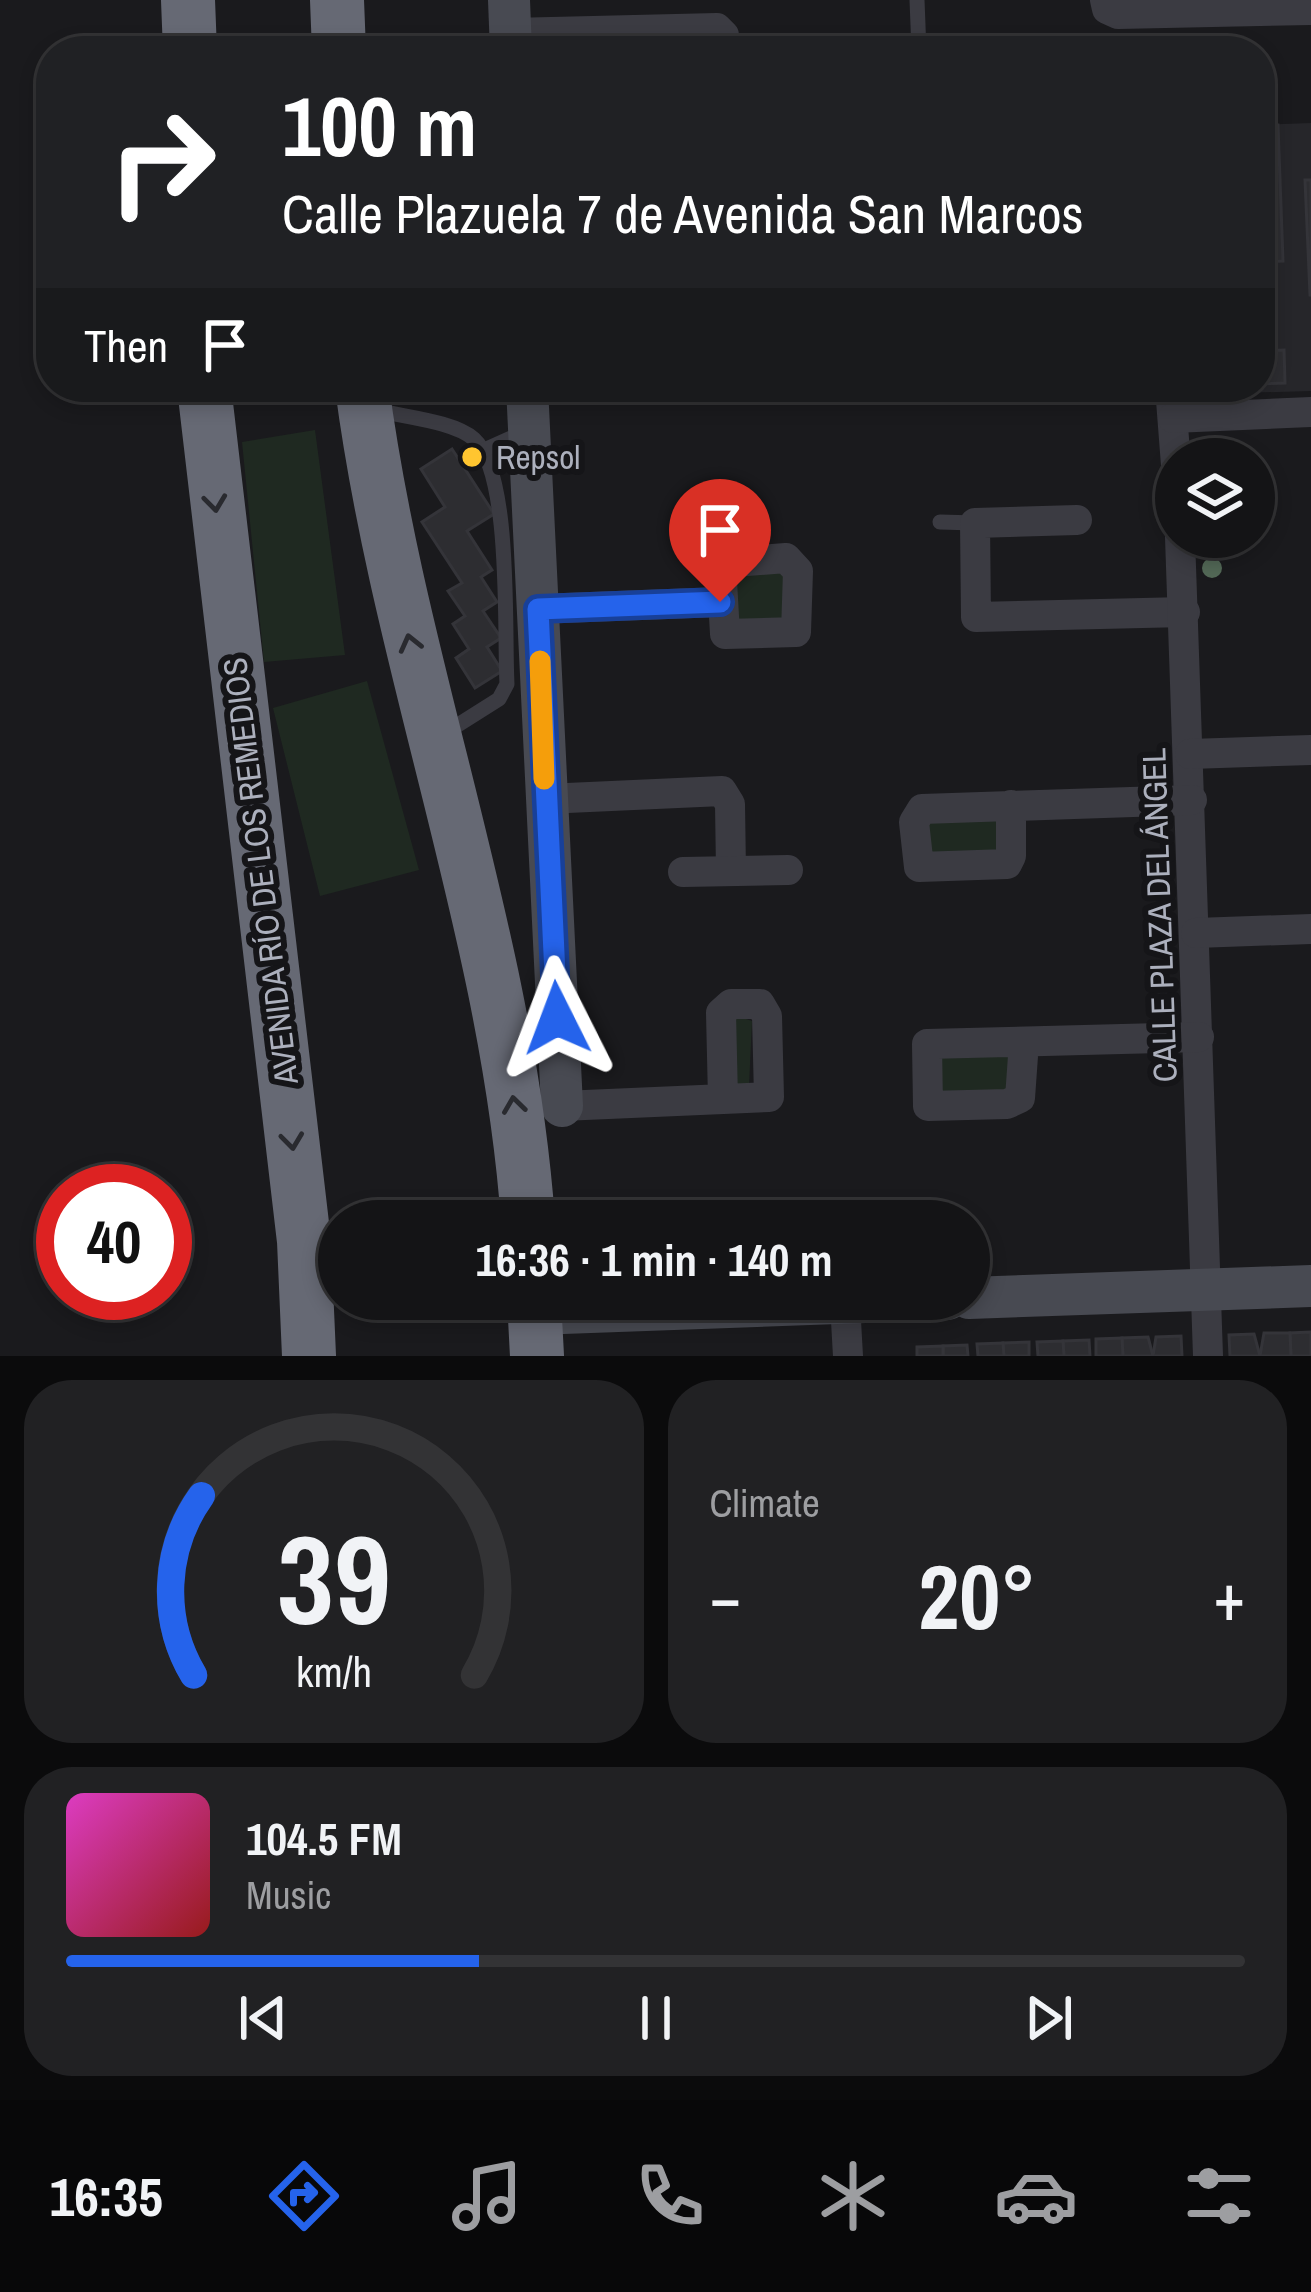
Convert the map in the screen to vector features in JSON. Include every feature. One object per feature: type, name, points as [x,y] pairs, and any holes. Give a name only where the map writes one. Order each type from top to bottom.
[{"type":"highway","points":[[188,0],[189,36]]},
{"type":"highway","points":[[338,0],[339,36]]},
{"type":"highway","name":"AVENIDA RÍO DE LOS REMEDIOS","points":[[206,402],[304,1241],[309,1356]]},
{"type":"highway","points":[[364,402],[398,595],[508,1062],[525,1200]]},
{"type":"street","points":[[1105,0],[1107,9],[1118,14],[1311,10]]},
{"type":"street","points":[[510,28],[623,36]]},
{"type":"street","points":[[691,36],[716,28],[724,36]]},
{"type":"street","points":[[528,402],[562,1106],[723,1099]]},
{"type":"street","points":[[1174,438],[1172,403],[1311,412]]},
{"type":"street","points":[[1077,520],[975,523],[976,617],[1185,612]]},
{"type":"street","name":"CALLE PLAZA DEL ÁNGEL","points":[[1181,558],[1208,1356]]},
{"type":"street","points":[[538,609],[720,602]]},
{"type":"street","points":[[1190,754],[1311,750]]},
{"type":"street","points":[[545,799],[726,793],[731,871]]},
{"type":"street","points":[[1010,805],[1192,800]]},
{"type":"street","points":[[683,872],[788,870]]},
{"type":"street","points":[[1196,933],[1311,929]]},
{"type":"street","points":[[1024,1042],[1020,1098],[1007,1104],[928,1106],[927,1044],[1199,1037]]},
{"type":"street","points":[[990,1297],[1311,1286]]},
{"type":"street","points":[[535,1323],[582,1320]]},
{"type":"street","points":[[846,1320],[848,1356]]},
{"type":"lane","points":[[917,0],[918,36]]},
{"type":"lane","points":[[377,402],[470,434],[484,450],[496,485],[507,685],[499,699],[435,740]]},
{"type":"lane","points":[[484,450],[529,430]]},
{"type":"lane","points":[[940,522],[975,523]]},
{"type":"shaded area","points":[[1311,123],[1311,391],[1275,392],[1275,124]]},
{"type":"shaded area","points":[[315,430],[345,655],[264,662],[242,442]]},
{"type":"shaded area","points":[[787,569],[789,625],[733,626],[731,570]]},
{"type":"shaded area","points":[[367,681],[419,870],[320,896],[273,708]]},
{"type":"shaded area","points":[[1002,816],[1001,859],[925,861],[925,817]]},
{"type":"shaded area","points":[[737,1016],[752,1021],[749,1086],[737,1085],[732,1021]]},
{"type":"shaded area","points":[[1015,1053],[1015,1096],[938,1097],[938,1054]]},
{"type":"building","points":[[1275,125],[1278,125],[1283,261],[1275,261]]},
{"type":"building","points":[[1305,180],[1311,180],[1311,295],[1310,295]]},
{"type":"building","points":[[1275,350],[1284,350],[1285,383],[1275,383]]},
{"type":"building","points":[[452,449],[494,514],[467,531],[492,570],[481,577],[497,602],[483,611],[501,638],[487,647],[502,671],[475,688],[456,658],[469,649],[453,624],[465,616],[448,591],[462,583],[422,522],[445,507],[421,469]]},
{"type":"building","points":[[1311,1332],[1311,1356],[1291,1356],[1290,1333]]},
{"type":"building","points":[[1264,1333],[1290,1333],[1291,1356],[1260,1356]]},
{"type":"building","points":[[1254,1334],[1260,1356],[1230,1356],[1229,1335]]},
{"type":"building","points":[[1181,1336],[1182,1356],[1153,1356],[1156,1337]]},
{"type":"building","points":[[1148,1337],[1153,1356],[1123,1356],[1122,1338]]},
{"type":"building","points":[[1122,1338],[1123,1356],[1096,1356],[1096,1339]]},
{"type":"building","points":[[1089,1340],[1090,1356],[1064,1356],[1063,1341]]},
{"type":"building","points":[[1063,1341],[1064,1356],[1038,1356],[1037,1342]]},
{"type":"building","points":[[1029,1342],[1029,1356],[1004,1356],[1003,1343]]},
{"type":"building","points":[[1003,1343],[1004,1356],[978,1356],[977,1344]]},
{"type":"building","points":[[967,1345],[968,1356],[943,1356],[943,1346]]},
{"type":"building","points":[[943,1346],[943,1356],[917,1356],[917,1347]]},
{"type":"slow traffic","points":[[540,661],[544,779]]},
{"type":"place","name":"Repsol","points":[[472,457]]},
{"type":"route","points":[[557,1018],[538,609],[720,602]]}]
